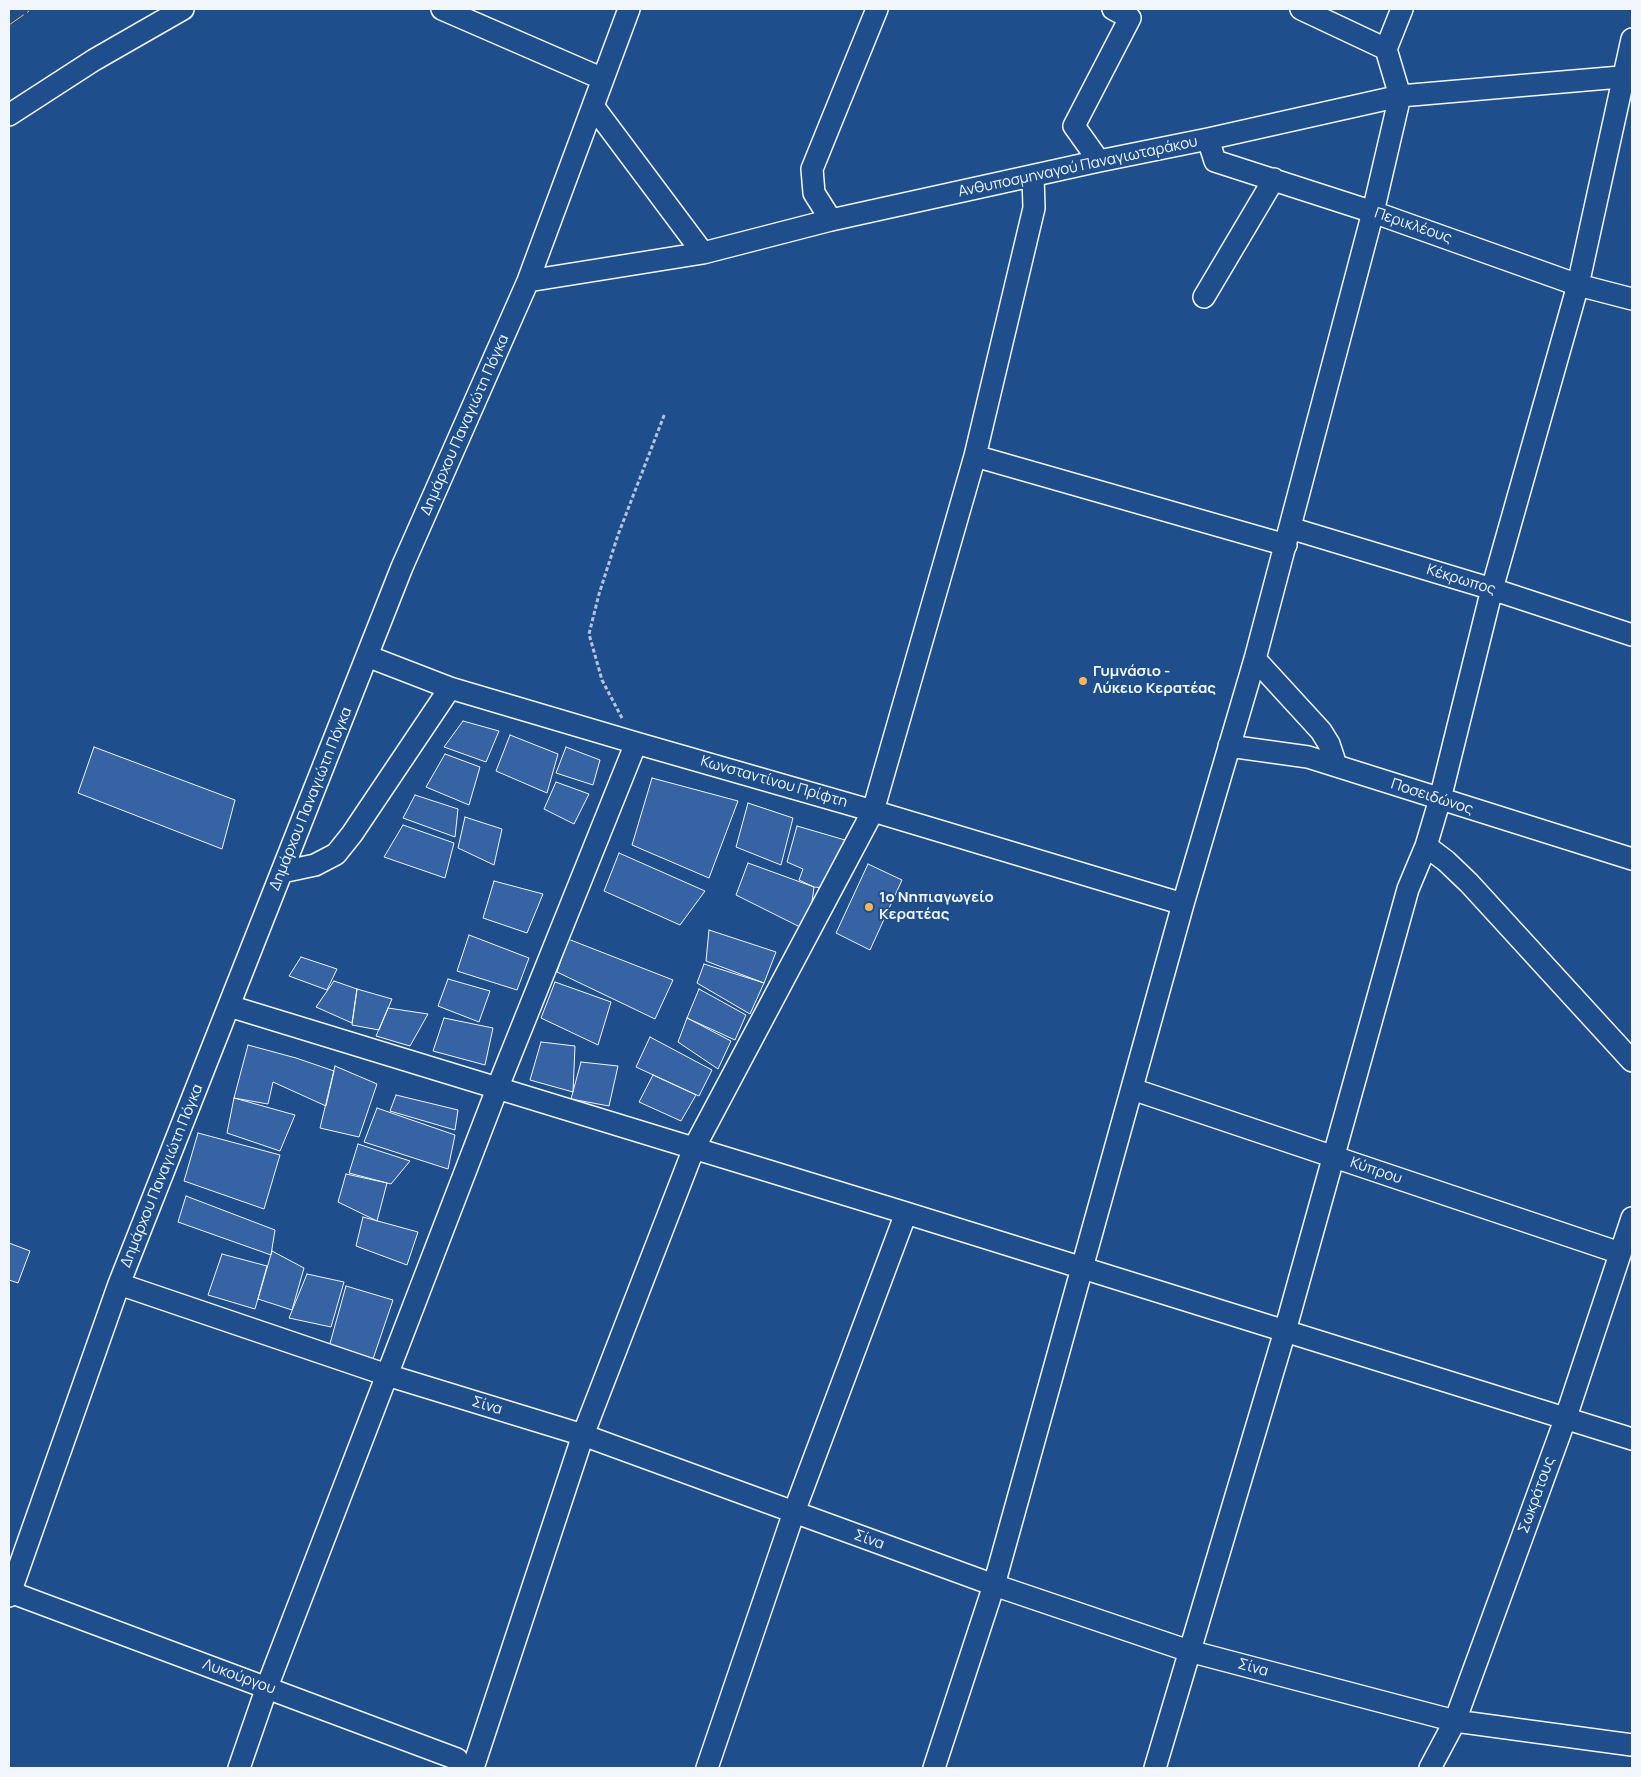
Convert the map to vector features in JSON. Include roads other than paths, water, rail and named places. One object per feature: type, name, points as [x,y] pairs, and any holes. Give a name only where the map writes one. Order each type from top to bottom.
[{"type":"street","points":[[9,115],[94,60],[183,9]]},
{"type":"street","points":[[442,9],[603,79]]},
{"type":"street","name":"Δημάρχου Παναγιώτη Πόγκα","points":[[9,1594],[119,1284],[402,567],[528,281],[629,9]]},
{"type":"street","points":[[831,220],[814,194],[812,169],[877,9]]},
{"type":"street","points":[[1301,9],[1386,49]]},
{"type":"street","points":[[934,1768],[994,1585],[1183,904],[1255,658],[1288,537],[1374,212],[1400,96],[1386,49],[1402,9]]},
{"type":"street","points":[[1099,161],[1074,126],[1126,12]]},
{"type":"street","points":[[1155,1768],[1285,1331],[1408,889],[1426,846],[1440,799],[1492,589],[1578,285],[1628,76],[1632,39]]},
{"type":"street","name":"Ανθυποσμηναγού Παναγιωταράκου","points":[[528,281],[703,253],[831,220],[1099,161],[1208,140],[1400,96],[1628,76]]},
{"type":"street","points":[[593,106],[703,253]]},
{"type":"street","name":"Περικλέους","points":[[1208,140],[1215,160],[1374,212],[1578,285],[1632,299]]},
{"type":"street","points":[[474,1768],[583,1435],[694,1148],[873,810],[974,456],[1034,208],[1033,176]]},
{"type":"street","points":[[1204,297],[1274,179]]},
{"type":"street","name":"Κέκρωπος","points":[[974,456],[1492,589],[1632,635]]},
{"type":"street","name":"Κωνσταντίνου Πρίφτη","points":[[367,656],[450,688],[873,810],[1183,904]]},
{"type":"street","points":[[1255,658],[1321,731],[1329,744],[1336,765]]},
{"type":"street","points":[[282,872],[315,865],[336,854],[352,834],[450,688]]},
{"type":"street","points":[[239,1768],[268,1687],[497,1089],[636,743]]},
{"type":"street","name":"Ποσειδώνος","points":[[1229,746],[1308,757],[1632,859]]},
{"type":"street","points":[[1426,846],[1446,861],[1469,883],[1632,1061]]},
{"type":"street","points":[[229,1006],[906,1213],[1632,1439]]},
{"type":"street","name":"Κύπρου","points":[[1132,1089],[1620,1253]]},
{"type":"street","points":[[706,1768],[794,1512],[906,1213]]},
{"type":"street","name":"Σωκράτους","points":[[1430,1768],[1455,1721],[1566,1417],[1632,1218]]},
{"type":"street","name":"Σίνα","points":[[119,1284],[387,1375],[583,1435],[994,1585],[1189,1651],[1455,1721],[1632,1745]]},
{"type":"street","name":"Λυκούργου","points":[[9,1594],[268,1687],[457,1759],[462,1768]]},
{"type":"place","name":"Γυμνάσιο - Λύκειο Κερατέας","points":[[1083,681]]},
{"type":"place","name":"1ο Νηπιαγωγείο Κερατέας","points":[[869,907]]}]
